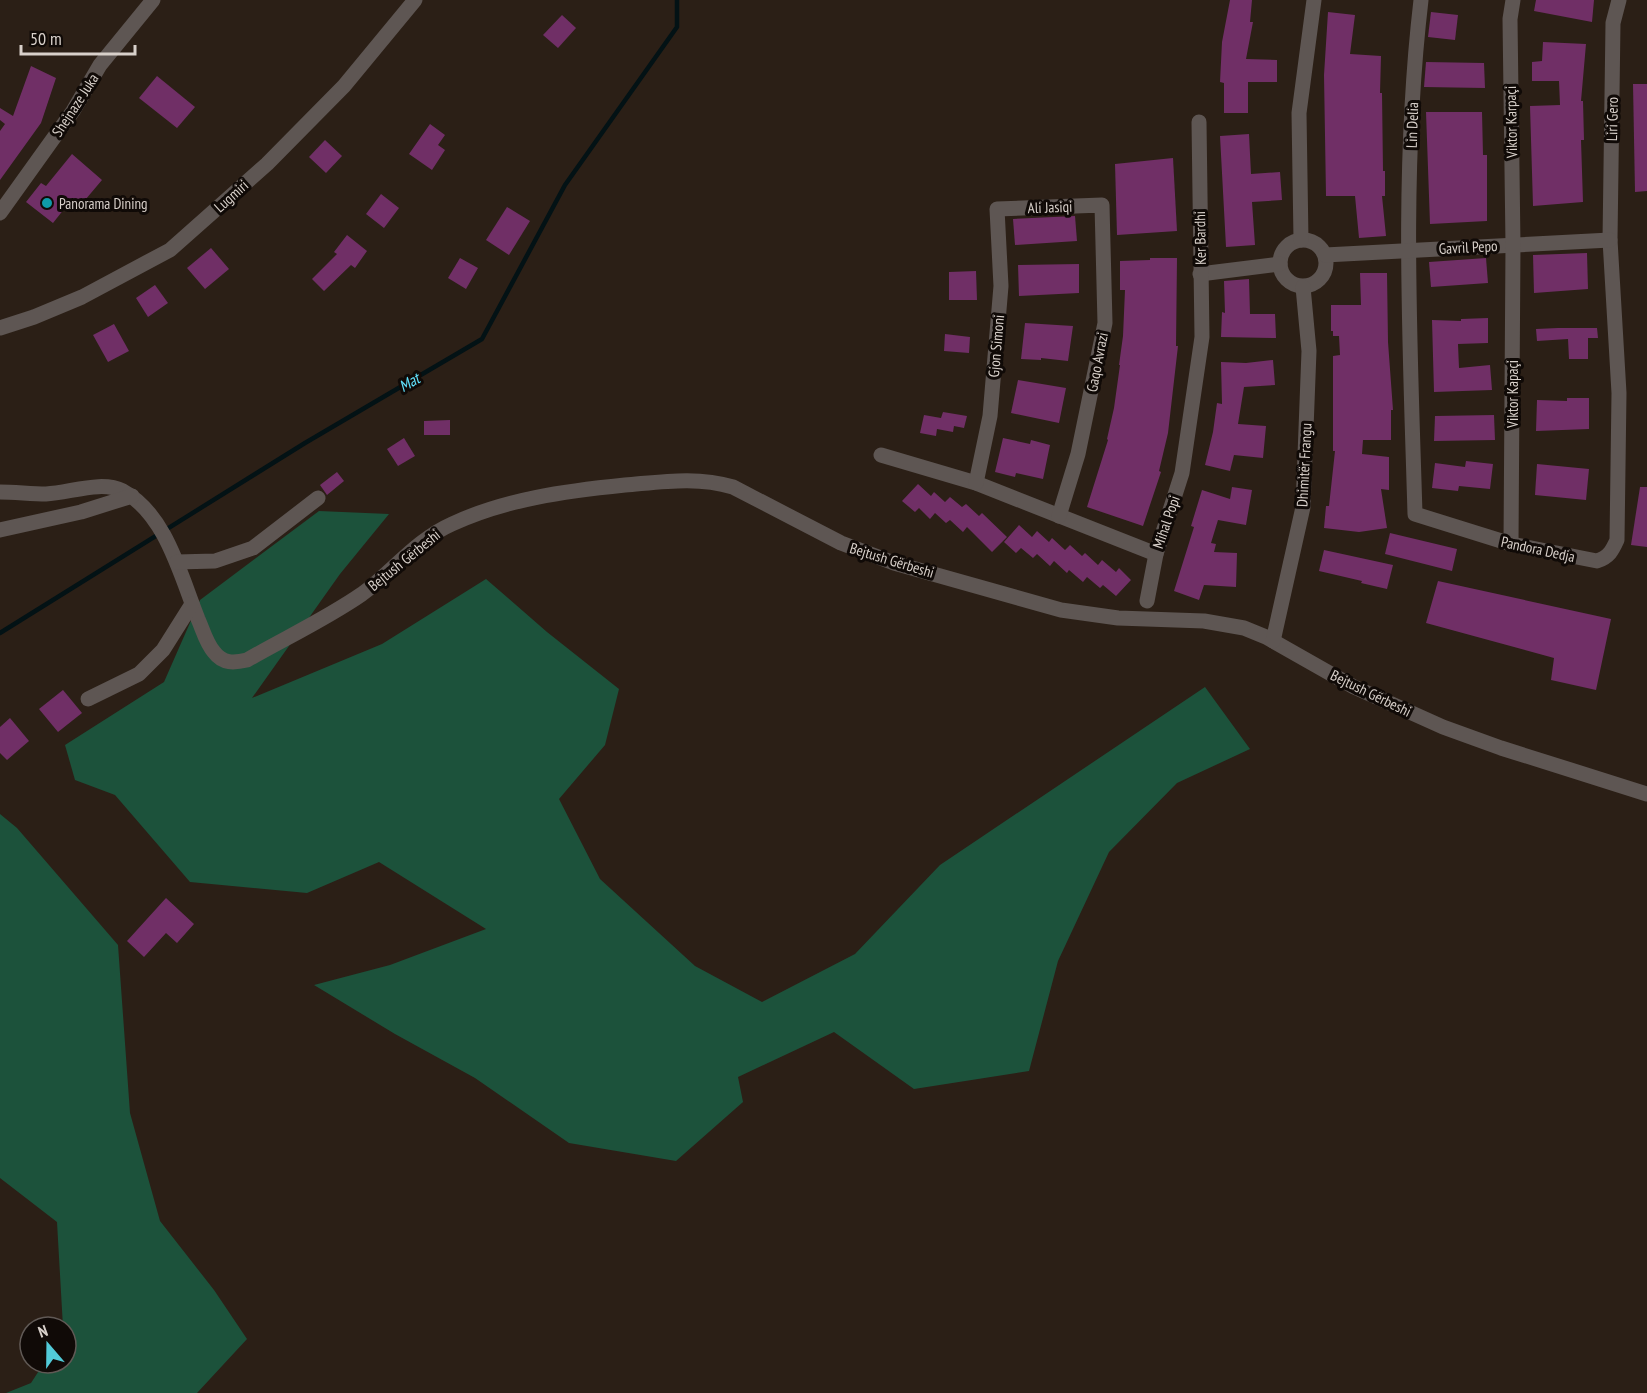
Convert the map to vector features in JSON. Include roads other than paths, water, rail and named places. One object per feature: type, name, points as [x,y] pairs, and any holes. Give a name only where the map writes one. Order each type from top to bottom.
[{"type":"street","name":"Shejnaze Juka","points":[[0,213],[73,111],[100,65],[153,0]]},
{"type":"street","name":"Lugmiri","points":[[0,328],[82,297],[170,250],[267,164],[336,94],[415,0]]},
{"type":"street","points":[[1301,240],[1299,112],[1314,0]]},
{"type":"street","name":"Lin Delia","points":[[1408,250],[1413,66],[1421,0]]},
{"type":"street","name":"Viktor Karpaçi","points":[[1513,0],[1510,19],[1513,245]]},
{"type":"street","name":"Liri Gero","points":[[1610,240],[1614,23],[1619,0]]},
{"type":"street","name":"Ker Bardhi","points":[[1199,122],[1200,274],[1280,264]]},
{"type":"street","name":"Ali Jasiqi","points":[[997,208],[1102,205]]},
{"type":"street","name":"Gaqo Avrazi","points":[[1059,516],[1078,454],[1105,323],[1102,205]]},
{"type":"street","name":"Gjon Simoni","points":[[975,483],[990,416],[1000,298],[997,208]]},
{"type":"street","points":[[1301,240],[1315,244],[1325,255],[1327,262],[1322,277],[1311,286],[1296,286],[1284,278],[1280,264],[1283,251],[1294,242],[1301,240]]},
{"type":"street","name":"Gavril Pepo","points":[[1325,255],[1610,240]]},
{"type":"street","name":"Pandora Dedja","points":[[1408,250],[1414,514],[1511,544],[1597,561],[1611,553],[1617,540],[1618,393],[1610,240]]},
{"type":"street","name":"Viktor Kapaçi","points":[[1511,544],[1513,245]]},
{"type":"street","name":"Mihal Popi","points":[[881,455],[975,483],[1156,554],[1182,473],[1202,337],[1200,274]]},
{"type":"street","name":"Dhimitër Frangu","points":[[1272,641],[1303,507],[1309,351],[1303,287]]},
{"type":"street","name":"Bejtush Gërbeshi","points":[[0,492],[46,494],[98,487],[112,488],[132,496],[153,518],[177,562],[192,604],[213,651],[219,658],[232,663],[247,660],[332,613],[362,594],[436,532],[466,518],[527,499],[574,490],[678,480],[717,482],[841,543],[867,553],[1061,610],[1118,618],[1186,620],[1244,628],[1354,687],[1443,727],[1501,748],[1647,794]]},
{"type":"street","points":[[0,530],[81,512],[132,496]]},
{"type":"street","points":[[177,562],[215,561],[253,548],[318,498]]},
{"type":"street","points":[[1147,601],[1156,554]]},
{"type":"street","points":[[88,699],[139,674],[163,650],[192,604]]},
{"type":"waterway","name":"Mat","points":[[0,633],[305,443],[482,339],[565,185],[677,27],[677,0]]},
{"type":"place","name":"Panorama Dining","points":[[47,203]]}]
